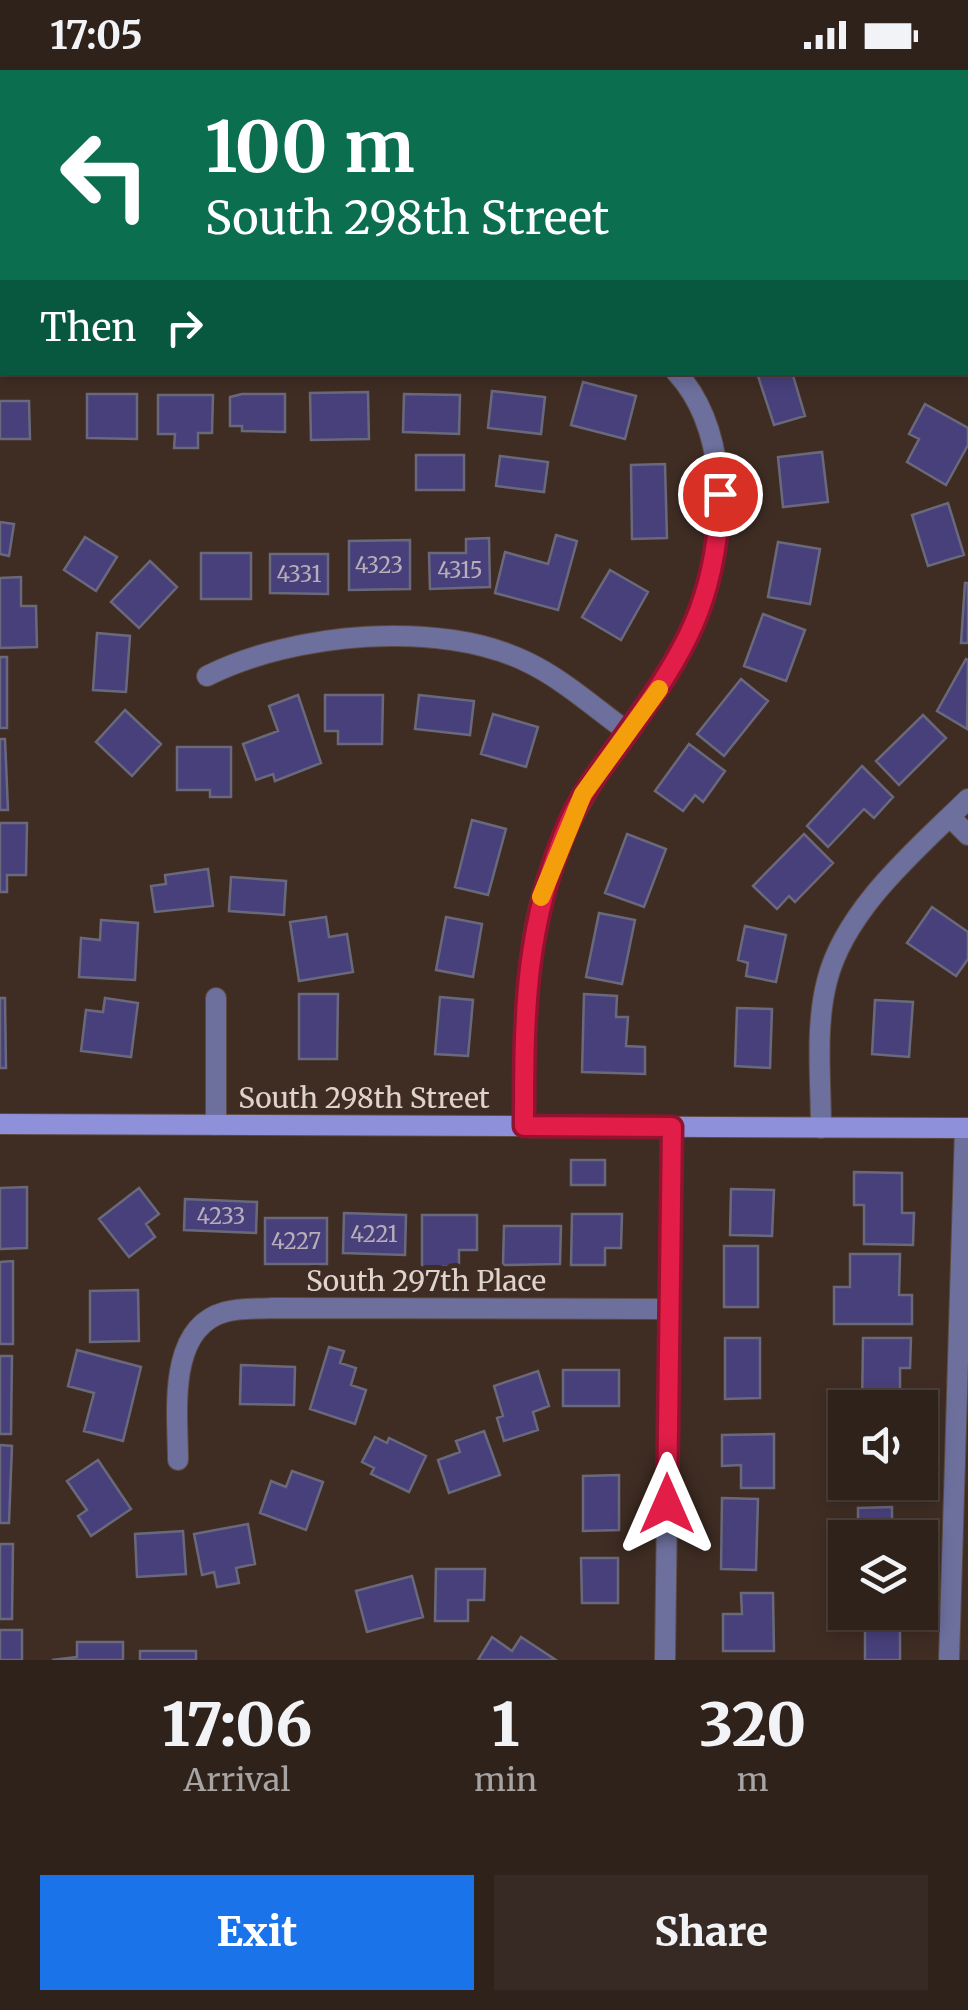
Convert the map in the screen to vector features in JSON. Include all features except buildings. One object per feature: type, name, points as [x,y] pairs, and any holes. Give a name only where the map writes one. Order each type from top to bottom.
[{"type":"street","points":[[524,1126],[526,983],[542,893],[583,794],[692,634],[716,544],[717,468],[712,438],[694,394],[678,375]]},
{"type":"street","points":[[206,676],[250,657],[312,644],[374,638],[453,640],[531,664],[628,732]]},
{"type":"street","points":[[822,1128],[823,1008],[835,955],[854,924],[968,799]]},
{"type":"street","points":[[950,817],[968,835]]},
{"type":"street","points":[[216,998],[216,1125]]},
{"type":"street","name":"South 298th Street","points":[[0,1124],[967,1128]]},
{"type":"street","points":[[665,1660],[672,1127]]},
{"type":"street","points":[[949,1660],[967,1128]]},
{"type":"street","name":"South 297th Place","points":[[178,1460],[180,1367],[194,1336],[214,1316],[226,1312],[272,1308],[667,1309]]},
{"type":"slow traffic","points":[[541,897],[583,794],[659,689]]},
{"type":"route","points":[[667,1504],[672,1127],[524,1126],[524,1017],[534,927],[553,862],[583,794],[670,674],[692,634],[705,597],[716,544],[720,494]]}]
